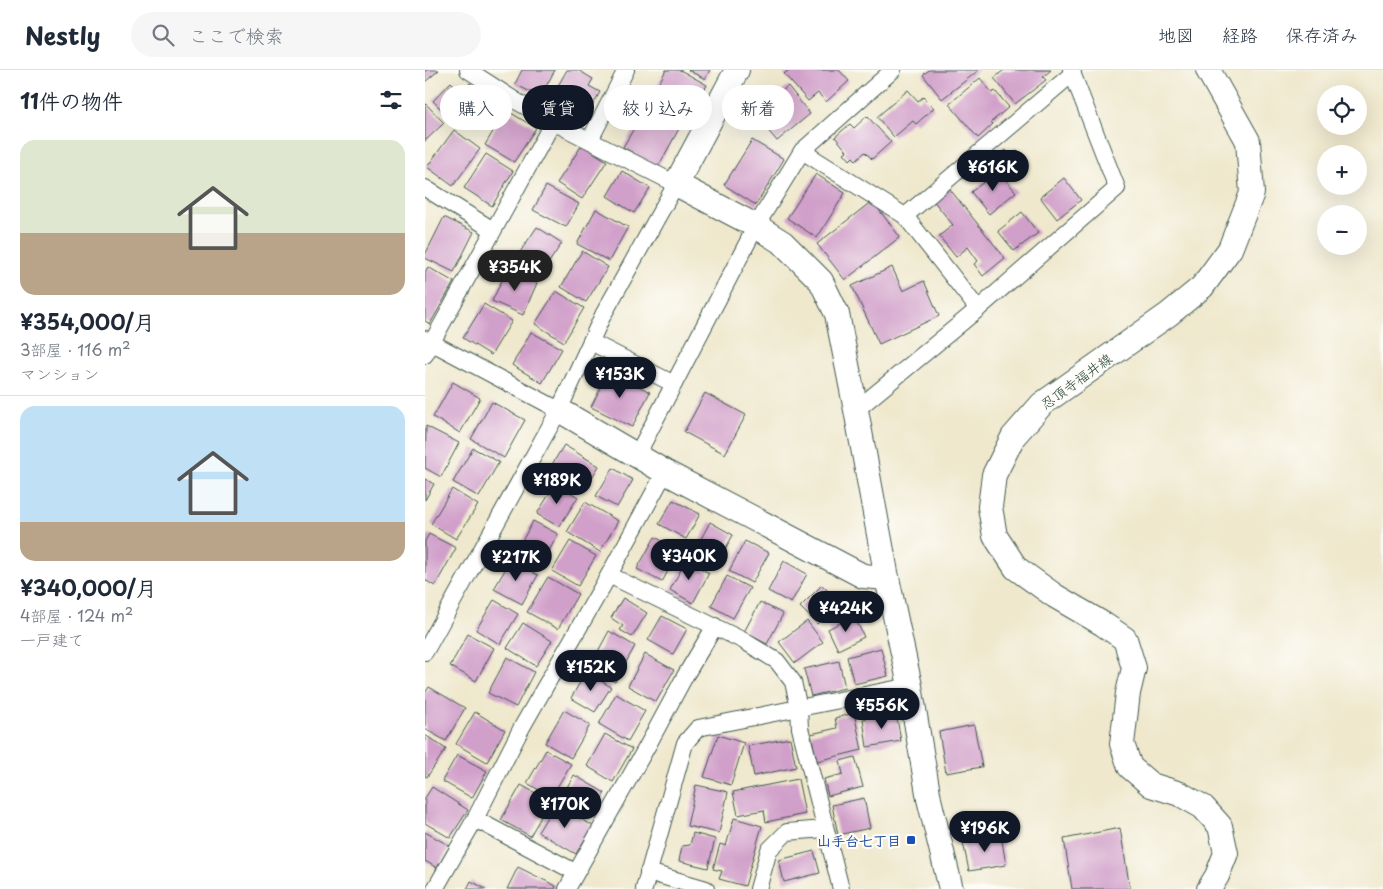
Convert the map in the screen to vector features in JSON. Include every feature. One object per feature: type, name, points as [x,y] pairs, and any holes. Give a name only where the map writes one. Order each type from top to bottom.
[{"type":"street","points":[[468,70],[493,77],[522,99]]},
{"type":"street","points":[[590,140],[626,70]]},
{"type":"street","points":[[425,652],[559,410],[603,315],[737,70]]},
{"type":"street","points":[[637,455],[756,226],[802,151],[893,70]]},
{"type":"street","name":"忍頂寺福井線","points":[[1208,70],[1248,141],[1252,193],[1230,250],[1202,287],[1176,308],[1042,404],[1013,437],[994,475],[990,507],[995,536],[1016,568],[1055,596],[1125,639],[1134,668],[1128,693],[1122,744],[1130,767],[1151,785],[1180,794],[1203,807],[1221,826],[1226,854],[1217,876],[1209,889]]},
{"type":"street","points":[[856,410],[978,309],[1117,188],[1072,72],[905,216]]},
{"type":"street","points":[[549,130],[427,345],[559,410],[665,472],[863,576],[887,578]]},
{"type":"street","points":[[569,130],[756,226],[783,243],[821,281],[837,314],[887,578],[910,686],[929,799],[951,889]]},
{"type":"street","points":[[802,151],[905,216],[978,309]]},
{"type":"street","points":[[425,188],[493,230]]},
{"type":"street","points":[[591,342],[674,384]]},
{"type":"street","points":[[435,889],[475,818],[522,726],[609,575],[665,472]]},
{"type":"street","points":[[609,575],[744,641],[777,661],[793,682],[799,708],[800,728],[841,889]]},
{"type":"street","points":[[567,889],[685,676],[715,626]]},
{"type":"street","points":[[645,889],[648,872],[685,743],[698,728],[910,686]]},
{"type":"street","points":[[475,818],[575,872]]},
{"type":"street","points":[[759,889],[769,850],[787,832],[825,830]]},
{"type":"street","points":[[648,872],[705,889]]},
{"type":"building","points":[[425,70],[439,70],[425,82]]},
{"type":"building","points":[[522,70],[555,70],[547,85],[522,85],[522,88],[515,84]]},
{"type":"building","points":[[567,70],[578,70],[593,79],[590,85],[558,85]]},
{"type":"building","points":[[666,70],[680,70],[707,85],[658,85]]},
{"type":"building","points":[[688,70],[710,70],[705,79]]},
{"type":"building","points":[[789,70],[839,70],[849,81],[826,102],[818,93],[808,101],[784,74]]},
{"type":"building","points":[[929,70],[979,70],[942,99],[923,75]]},
{"type":"building","points":[[1004,70],[1051,70],[1043,77],[1046,80],[1015,104],[994,78]]},
{"type":"building","points":[[980,78],[992,93],[995,91],[1009,107],[991,122],[993,124],[978,138],[949,104]]},
{"type":"building","points":[[594,89],[600,92],[594,103]]},
{"type":"building","points":[[908,90],[918,101],[923,97],[934,108],[916,124],[913,121],[894,137],[877,117]]},
{"type":"building","points":[[440,94],[440,108],[433,101]]},
{"type":"building","points":[[794,94],[810,114],[794,127]]},
{"type":"building","points":[[425,103],[440,119],[440,127],[425,141]]},
{"type":"building","points":[[512,114],[522,120],[522,130],[535,130],[514,162],[485,145],[494,130],[512,130]]},
{"type":"building","points":[[867,116],[891,142],[872,159],[865,152],[856,160],[853,157],[850,160],[844,153],[847,151],[835,137],[850,124],[854,128]]},
{"type":"building","points":[[454,130],[480,149],[453,186],[427,167]]},
{"type":"building","points":[[633,130],[678,130],[658,167],[623,147]]},
{"type":"building","points":[[768,130],[790,130],[777,141]]},
{"type":"building","points":[[752,140],[784,159],[756,205],[724,185]]},
{"type":"building","points":[[582,145],[607,161],[582,199],[557,183]]},
{"type":"building","points":[[1006,150],[1010,156],[1017,151],[1024,160],[1012,169],[1000,154]]},
{"type":"building","points":[[486,154],[513,171],[492,206],[464,188]]},
{"type":"building","points":[[622,171],[650,188],[634,213],[607,196]]},
{"type":"building","points":[[998,171],[1016,192],[989,214],[971,192]]},
{"type":"building","points":[[816,174],[845,193],[817,238],[787,218]]},
{"type":"building","points":[[1064,178],[1081,200],[1057,219],[1040,197]]},
{"type":"building","points":[[546,186],[579,204],[566,227],[533,210]]},
{"type":"building","points":[[948,187],[1005,258],[983,276],[974,264],[978,261],[968,247],[956,257],[939,236],[953,225],[932,199]]},
{"type":"building","points":[[872,201],[900,237],[845,280],[817,244]]},
{"type":"building","points":[[596,209],[628,227],[609,261],[577,244]]},
{"type":"building","points":[[1022,212],[1038,233],[1014,251],[998,231]]},
{"type":"building","points":[[444,217],[474,232],[454,272],[425,258]]},
{"type":"building","points":[[537,227],[562,243],[539,277],[514,261]]},
{"type":"building","points":[[582,251],[608,267],[586,302],[561,287]]},
{"type":"building","points":[[428,267],[454,282],[430,324],[425,321],[425,272]]},
{"type":"building","points":[[892,267],[903,291],[924,281],[939,316],[879,344],[852,286]]},
{"type":"building","points":[[507,270],[537,283],[523,315],[492,301]]},
{"type":"building","points":[[556,291],[584,308],[564,342],[535,324]]},
{"type":"building","points":[[484,304],[512,321],[491,355],[463,338]]},
{"type":"building","points":[[531,332],[562,349],[542,383],[512,365]]},
{"type":"building","points":[[609,371],[650,392],[632,427],[591,407]]},
{"type":"building","points":[[453,382],[480,398],[460,433],[433,417]]},
{"type":"building","points":[[705,393],[746,415],[725,454],[684,432]]},
{"type":"building","points":[[492,402],[525,420],[504,458],[471,439]]},
{"type":"building","points":[[426,426],[459,443],[441,477],[425,468]]},
{"type":"building","points":[[564,445],[599,466],[583,492],[548,471]]},
{"type":"building","points":[[473,448],[499,462],[479,497],[453,482]]},
{"type":"building","points":[[613,468],[633,480],[617,507],[596,496]]},
{"type":"building","points":[[425,479],[434,484],[425,500]]},
{"type":"building","points":[[556,483],[578,497],[559,527],[537,514]]},
{"type":"building","points":[[452,489],[478,505],[456,539],[431,524]]},
{"type":"building","points":[[673,500],[700,514],[686,539],[659,524]]},
{"type":"building","points":[[585,502],[618,521],[600,552],[567,532]]},
{"type":"building","points":[[533,521],[558,534],[541,566],[516,552]]},
{"type":"building","points":[[710,522],[733,535],[717,564],[694,552]]},
{"type":"building","points":[[429,534],[456,548],[435,586],[425,580],[425,541]]},
{"type":"building","points":[[655,537],[679,550],[662,582],[637,569]]},
{"type":"building","points":[[570,541],[596,556],[578,586],[552,571]]},
{"type":"building","points":[[745,541],[769,553],[752,583],[729,571]]},
{"type":"building","points":[[686,560],[709,573],[693,603],[670,590]]},
{"type":"building","points":[[510,561],[538,575],[522,604],[494,589]]},
{"type":"building","points":[[784,561],[807,574],[791,603],[768,591]]},
{"type":"building","points":[[727,576],[750,588],[733,618],[711,606]]},
{"type":"building","points":[[548,577],[578,594],[558,629],[527,612]]},
{"type":"building","points":[[822,585],[839,602],[817,624],[800,607]]},
{"type":"building","points":[[623,598],[647,613],[632,637],[620,630],[623,626],[611,618]]},
{"type":"building","points":[[494,600],[518,614],[500,644],[476,630]]},
{"type":"building","points":[[760,602],[783,614],[767,644],[744,632]]},
{"type":"building","points":[[662,616],[687,629],[673,654],[648,640]]},
{"type":"building","points":[[854,616],[864,637],[838,650],[828,629]]},
{"type":"building","points":[[807,621],[823,642],[795,663],[779,642]]},
{"type":"building","points":[[523,623],[552,641],[536,666],[507,648]]},
{"type":"building","points":[[609,631],[635,646],[615,682],[589,668]]},
{"type":"building","points":[[468,634],[494,648],[476,681],[450,666]]},
{"type":"building","points":[[881,648],[888,676],[854,684],[847,657]]},
{"type":"building","points":[[645,654],[674,670],[656,702],[628,686]]},
{"type":"building","points":[[507,657],[534,672],[516,707],[488,693]]},
{"type":"building","points":[[839,661],[845,688],[811,696],[804,669]]},
{"type":"building","points":[[586,672],[611,687],[595,712],[571,698]]},
{"type":"building","points":[[429,687],[465,708],[446,741],[425,729],[425,693]]},
{"type":"building","points":[[616,694],[645,711],[628,741],[599,724]]},
{"type":"building","points":[[564,710],[590,725],[571,758],[545,743]]},
{"type":"building","points":[[475,712],[505,730],[487,762],[456,744]]},
{"type":"building","points":[[854,713],[862,750],[817,761],[811,734],[837,728],[835,718]]},
{"type":"building","points":[[896,713],[901,741],[867,747],[863,719]]},
{"type":"building","points":[[974,725],[982,767],[946,773],[939,732]]},
{"type":"building","points":[[605,734],[632,749],[613,782],[587,766]]},
{"type":"building","points":[[425,735],[446,749],[427,777],[425,776]]},
{"type":"building","points":[[718,735],[744,743],[731,785],[704,777]]},
{"type":"building","points":[[790,738],[796,767],[754,776],[748,746]]},
{"type":"building","points":[[546,750],[571,764],[551,797],[527,783]]},
{"type":"building","points":[[457,755],[487,771],[472,798],[442,781]]},
{"type":"building","points":[[855,757],[863,787],[828,796],[824,779],[843,774],[840,761]]},
{"type":"building","points":[[574,775],[605,793],[589,819],[559,801]]},
{"type":"building","points":[[798,779],[805,814],[766,822],[764,810],[738,815],[733,792]]},
{"type":"building","points":[[521,785],[550,801],[530,836],[501,820]]},
{"type":"building","points":[[696,785],[728,792],[719,833],[687,826]]},
{"type":"building","points":[[432,787],[468,810],[450,838],[425,823],[425,798]]},
{"type":"building","points":[[864,798],[870,828],[838,835],[832,805]]},
{"type":"building","points":[[555,804],[593,826],[576,854],[538,832]]},
{"type":"building","points":[[734,818],[762,826],[745,886],[719,879],[722,871],[713,869],[720,844],[726,846]]},
{"type":"building","points":[[1120,828],[1130,889],[1072,889],[1064,839]]},
{"type":"building","points":[[425,832],[450,846],[437,868],[425,861]]},
{"type":"building","points":[[693,833],[715,839],[708,868],[679,861],[682,846],[690,845]]},
{"type":"building","points":[[1001,835],[1006,865],[969,871],[963,842]]},
{"type":"building","points":[[814,851],[820,873],[784,882],[779,860]]},
{"type":"building","points":[[518,867],[556,886],[555,889],[507,889]]},
{"type":"building","points":[[471,881],[486,889],[467,889]]},
{"type":"place","name":"山手台七丁目","points":[[911,840]]}]
